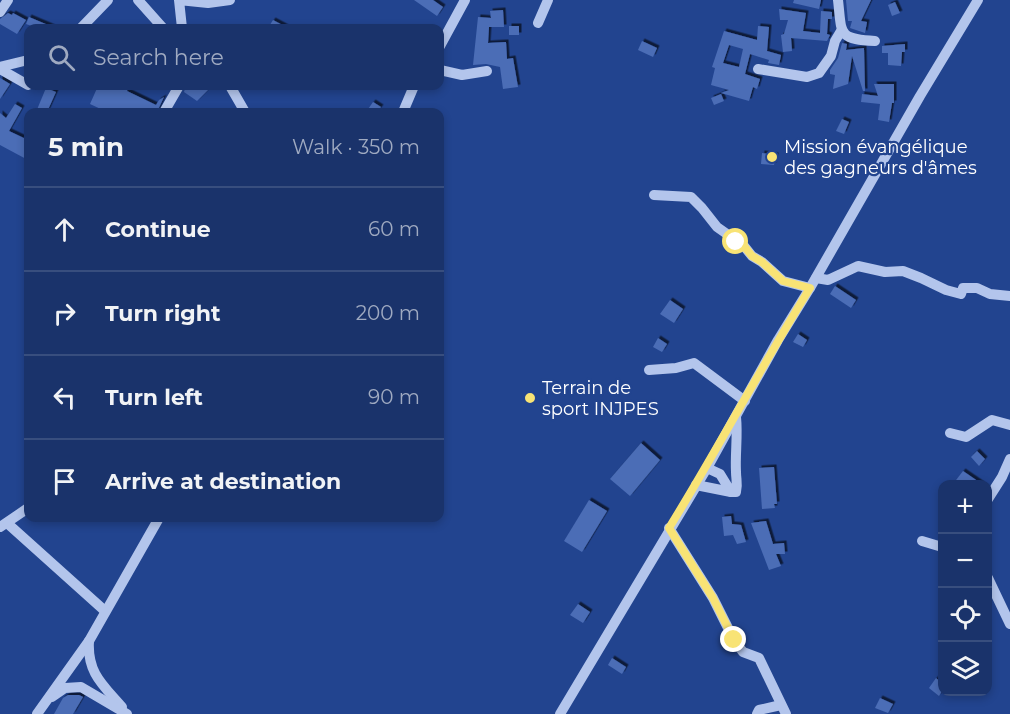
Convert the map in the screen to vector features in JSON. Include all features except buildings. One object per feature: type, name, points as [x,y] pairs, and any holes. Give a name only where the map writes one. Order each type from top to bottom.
[{"type":"street","points":[[0,12],[8,0]]},
{"type":"street","points":[[85,24],[108,0]]},
{"type":"street","points":[[138,0],[159,24]]},
{"type":"street","points":[[181,24],[178,0],[208,3],[230,0]]},
{"type":"street","points":[[444,39],[465,0]]},
{"type":"street","points":[[538,23],[548,0]]},
{"type":"street","points":[[758,69],[807,77],[819,73],[831,56],[835,41],[841,31],[838,0]]},
{"type":"street","points":[[560,714],[669,528],[707,468],[778,340],[978,0]]},
{"type":"street","points":[[841,31],[855,40],[875,41]]},
{"type":"street","points":[[0,68],[24,61]]},
{"type":"street","points":[[0,68],[24,82]]},
{"type":"street","points":[[444,71],[462,75],[487,71]]},
{"type":"street","points":[[166,108],[177,90]]},
{"type":"street","points":[[232,90],[243,108]]},
{"type":"street","points":[[405,108],[412,90]]},
{"type":"street","points":[[654,195],[691,197],[717,227],[744,246],[752,256],[783,281],[810,288]]},
{"type":"street","points":[[816,278],[828,280],[858,266],[885,272],[903,271],[946,290],[961,294],[963,288],[976,288],[990,294],[1010,296]]},
{"type":"street","points":[[649,370],[676,368],[694,363],[746,401]]},
{"type":"street","points":[[696,485],[735,492],[738,482],[736,416]]},
{"type":"street","points":[[950,433],[966,437],[992,420],[1010,426]]},
{"type":"street","points":[[992,492],[1010,459]]},
{"type":"street","points":[[707,468],[716,470],[731,492]]},
{"type":"street","points":[[24,511],[3,525],[105,611]]},
{"type":"street","points":[[37,714],[89,641],[157,522]]},
{"type":"street","points":[[669,528],[713,598],[734,640],[743,652],[759,658],[783,709],[759,710],[757,714]]},
{"type":"street","points":[[922,541],[938,546]]},
{"type":"street","points":[[992,588],[1010,624]]},
{"type":"street","points":[[89,641],[88,657],[93,671],[128,714]]},
{"type":"street","points":[[44,702],[65,688],[81,687],[128,714]]},
{"type":"place","name":"Mission évangélique des gagneurs d'âmes","points":[[772,157]]},
{"type":"place","name":"Terrain de sport INJPES","points":[[530,398]]},
{"type":"route","points":[[734,640],[713,598],[669,528],[707,468],[778,340],[810,288],[783,281],[779,275],[736,242]]}]
